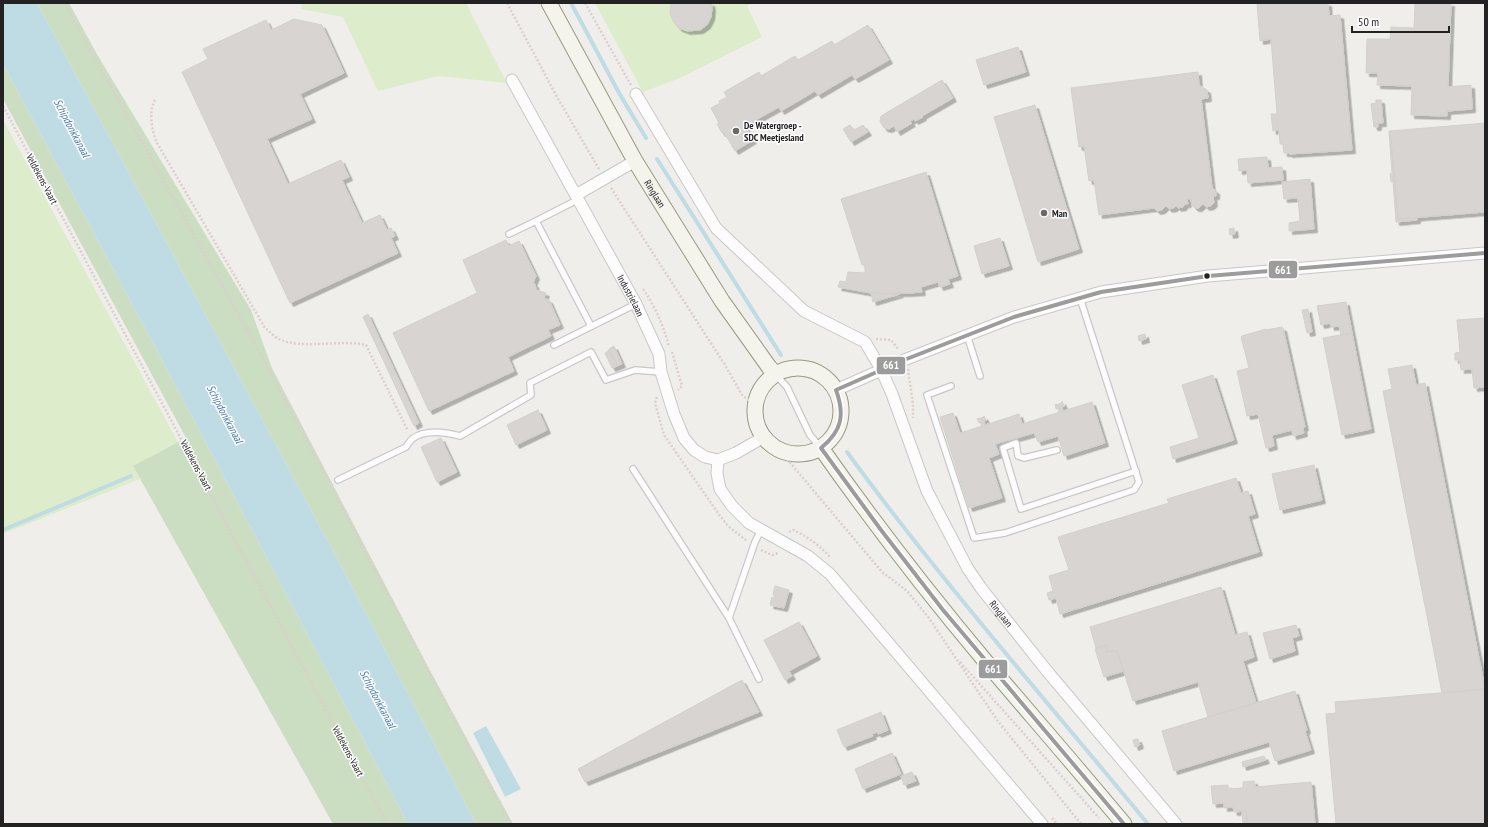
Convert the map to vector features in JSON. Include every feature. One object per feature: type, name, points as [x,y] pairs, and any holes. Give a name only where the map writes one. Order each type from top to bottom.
[{"type":"main road","name":"Ringlaan","points":[[549,3],[635,161],[722,301],[775,374]]},
{"type":"main road","points":[[801,368],[813,370],[830,381],[836,390],[841,404],[841,419],[835,434],[821,448],[811,453],[797,454],[785,452],[772,446],[764,437],[756,422],[755,404],[760,392],[766,382],[775,374],[785,370],[801,368]]},
{"type":"main road","points":[[821,448],[877,525],[986,662],[1124,824]]},
{"type":"street","name":"Industrielaan","points":[[512,80],[636,304],[659,354],[661,372],[674,414],[684,438],[694,450],[705,457],[718,460]]},
{"type":"street","points":[[636,94],[716,228],[804,311],[865,342],[881,369]]},
{"type":"street","points":[[577,197],[605,178],[635,161]]},
{"type":"street","points":[[836,390],[881,369],[1014,317],[1101,292],[1208,276],[1485,253]]},
{"type":"street","name":"Ringlaan","points":[[881,369],[927,491],[968,569],[981,588],[1047,671],[1176,824]]},
{"type":"street","points":[[764,437],[736,453],[718,460],[716,473],[720,489],[732,506],[750,523],[808,556],[830,574],[1042,824]]},
{"type":"lane","points":[[509,234],[536,221],[577,197]]},
{"type":"lane","points":[[536,221],[591,326]]},
{"type":"lane","points":[[951,386],[927,395],[974,538],[1005,534],[1134,490],[1139,482],[1136,471],[1080,298]]},
{"type":"lane","points":[[554,345],[636,304]]},
{"type":"lane","points":[[967,335],[980,376]]},
{"type":"lane","points":[[338,480],[406,447],[412,439],[428,432],[446,432],[460,436],[531,395],[530,383],[591,352],[606,380],[635,370],[661,372]]},
{"type":"lane","points":[[775,374],[787,387],[810,435],[821,448]]},
{"type":"lane","points":[[1057,450],[1024,458],[1018,456],[1016,443],[1004,448],[1020,509],[1136,471]]},
{"type":"lane","points":[[633,469],[729,618],[759,679]]},
{"type":"lane","points":[[729,618],[761,530]]},
{"type":"path","points":[[64,3],[261,355],[510,824]]},
{"type":"path","points":[[507,3],[557,97],[605,178],[725,365],[742,396],[755,404]]},
{"type":"path","points":[[585,3],[636,94]]},
{"type":"path","points":[[155,100],[152,106],[153,133],[157,143],[265,328],[279,339],[295,344],[349,343],[366,345],[412,439]]},
{"type":"path","name":"Veldekens-Vaart","points":[[3,106],[387,824]]},
{"type":"path","points":[[639,284],[650,299],[660,319],[682,386],[679,389],[658,395],[655,398],[664,435],[720,516],[728,526],[754,546],[772,555],[776,554],[789,531],[793,530],[817,545],[832,559]]},
{"type":"path","points":[[865,342],[877,339],[891,340],[896,345],[904,360],[908,370],[914,412],[913,419],[909,423],[903,425]]},
{"type":"path","points":[[787,459],[882,572],[907,591],[930,618],[997,720],[1081,824]]},
{"type":"path","points":[[953,654],[1099,818]]},
{"type":"path","points":[[1047,812],[1057,824]]},
{"type":"green space","points":[[37,3],[69,3],[98,56],[251,310],[272,368],[427,665],[513,824],[476,824],[338,560]]},
{"type":"green space","points":[[302,3],[466,3],[507,83],[438,76],[378,91],[343,17],[301,9]]},
{"type":"green space","points":[[595,3],[753,3],[747,6],[762,37],[680,78],[643,92]]},
{"type":"green space","points":[[3,64],[408,824],[333,824],[133,466],[186,438],[3,99]]},
{"type":"green space","points":[[3,120],[178,442],[133,466],[140,479],[3,534]]},
{"type":"water","name":"Schipdonkkanaal","points":[[3,3],[37,3],[338,560],[476,824],[408,824],[3,64]]},
{"type":"water","points":[[486,726],[521,789],[505,797],[473,733]]},
{"type":"building","points":[[671,3],[711,3],[711,17],[707,25],[700,30],[687,31],[679,28],[673,21],[670,13]]},
{"type":"building","points":[[1257,3],[1328,3],[1329,16],[1340,15],[1352,150],[1289,154],[1284,153],[1283,144],[1280,144],[1279,130],[1273,131],[1271,114],[1277,114],[1271,39],[1260,41]]},
{"type":"building","points":[[1415,3],[1451,3],[1448,87],[1471,85],[1472,109],[1447,111],[1447,116],[1411,115],[1412,86],[1377,85],[1378,73],[1366,73],[1367,39],[1390,39],[1391,27],[1414,28]]},
{"type":"building","points":[[294,19],[322,25],[344,73],[300,94],[312,119],[267,139],[288,184],[341,160],[349,177],[342,180],[362,223],[380,215],[387,230],[391,228],[395,236],[391,238],[398,253],[290,303],[182,72],[208,59],[203,49],[266,20],[271,30]]},
{"type":"building","points":[[868,25],[889,60],[855,79],[852,75],[818,95],[815,91],[781,111],[779,107],[745,126],[753,140],[735,151],[724,132],[722,133],[717,124],[719,123],[711,108],[720,103],[719,101],[727,97],[724,92],[759,72],[761,76],[795,56],[798,60],[832,41],[834,45]]},
{"type":"building","points":[[1018,47],[1026,72],[984,85],[976,60]]},
{"type":"building","points":[[1198,72],[1199,85],[1207,90],[1208,98],[1201,99],[1212,188],[1216,191],[1216,196],[1213,196],[1214,203],[1211,206],[1206,207],[1203,204],[1199,208],[1195,208],[1192,205],[1191,199],[1187,199],[1188,204],[1178,208],[1176,206],[1169,209],[1166,206],[1162,210],[1157,211],[1154,208],[1099,215],[1094,180],[1089,181],[1084,146],[1079,147],[1071,88]]},
{"type":"building","points":[[942,80],[953,98],[922,116],[923,117],[915,121],[914,119],[910,121],[912,123],[897,132],[894,126],[889,129],[884,128],[880,121],[881,116]]},
{"type":"building","points":[[1376,100],[1381,100],[1383,123],[1378,123],[1378,127],[1374,127],[1371,104],[1376,103]]},
{"type":"building","points":[[1035,105],[1079,249],[1038,262],[994,117]]},
{"type":"building","points":[[1485,123],[1485,212],[1398,219],[1390,131]]},
{"type":"building","points":[[850,125],[854,130],[863,125],[868,132],[851,142],[843,129]]},
{"type":"building","points":[[1389,131],[1398,219],[1417,218],[1417,220],[1396,222],[1393,181],[1391,182],[1390,174],[1392,173]]},
{"type":"building","points":[[1267,157],[1268,168],[1282,167],[1283,180],[1248,183],[1247,170],[1239,171],[1238,159]]},
{"type":"building","points":[[926,172],[958,276],[948,279],[950,284],[940,287],[938,282],[921,287],[922,292],[871,293],[838,287],[840,281],[846,282],[848,272],[865,273],[865,264],[862,265],[841,199]]},
{"type":"building","points":[[1310,179],[1314,229],[1289,231],[1289,223],[1300,221],[1298,198],[1284,199],[1282,182]]},
{"type":"building","points":[[1234,228],[1235,234],[1230,235],[1229,229]]},
{"type":"building","points":[[1000,238],[1009,266],[982,274],[974,246]]},
{"type":"building","points":[[506,240],[509,246],[519,241],[536,276],[533,283],[535,284],[536,290],[546,293],[544,298],[549,300],[560,325],[548,330],[551,336],[508,357],[514,371],[429,411],[393,333],[477,293],[463,260]]},
{"type":"building","points":[[871,293],[889,293],[900,294],[873,302]]},
{"type":"building","points":[[1346,302],[1352,333],[1341,335],[1339,326],[1331,327],[1330,323],[1321,325],[1317,306]]},
{"type":"building","points":[[1308,309],[1312,332],[1307,333],[1302,310]]},
{"type":"building","points":[[368,314],[419,423],[414,426],[363,317]]},
{"type":"building","points":[[1485,318],[1485,387],[1474,388],[1472,369],[1461,370],[1460,360],[1455,360],[1455,353],[1460,352],[1457,320]]},
{"type":"building","points":[[1282,327],[1305,427],[1303,428],[1304,433],[1293,436],[1292,430],[1272,435],[1274,446],[1266,448],[1258,414],[1247,416],[1237,371],[1249,368],[1241,337],[1266,329]]},
{"type":"building","points":[[1352,333],[1371,429],[1342,435],[1323,338]]},
{"type":"building","points":[[1145,334],[1146,339],[1139,341],[1138,336]]},
{"type":"building","points":[[614,346],[622,364],[617,366],[609,349]]},
{"type":"building","points":[[609,350],[617,366],[612,368],[605,353]]},
{"type":"building","points":[[1412,365],[1416,385],[1425,383],[1485,689],[1442,693],[1383,391],[1392,389],[1388,369]]},
{"type":"building","points":[[1213,375],[1234,440],[1173,459],[1170,447],[1199,438],[1182,385]]},
{"type":"building","points":[[1062,401],[1064,406],[1062,407],[1063,411],[1092,402],[1105,443],[1064,456],[1058,436],[1038,442],[1034,433],[995,444],[999,454],[989,458],[1002,498],[969,508],[940,417],[953,413],[960,433],[982,426],[981,422],[979,423],[977,418],[978,419],[984,416],[986,420],[984,421],[985,425],[1019,414],[1022,424],[1060,412],[1059,408],[1056,409],[1055,404],[1062,403]]},
{"type":"building","points":[[538,410],[547,430],[516,445],[507,425]]},
{"type":"building","points":[[441,438],[457,472],[437,482],[421,447]]},
{"type":"building","points":[[1314,465],[1322,500],[1280,510],[1272,474]]},
{"type":"building","points":[[1236,478],[1241,493],[1248,491],[1255,514],[1248,516],[1259,552],[1060,614],[1056,598],[1049,600],[1047,593],[1053,591],[1049,576],[1069,570],[1058,537],[1169,503],[1167,499]]},
{"type":"building","points":[[775,586],[789,590],[784,608],[770,605],[772,597],[774,598],[775,596],[773,595]]},
{"type":"building","points":[[1221,587],[1235,635],[1247,632],[1254,657],[1243,661],[1256,703],[1208,717],[1198,682],[1133,701],[1118,653],[1114,651],[1106,652],[1108,651],[1106,645],[1096,648],[1090,627]]},
{"type":"building","points":[[799,622],[817,656],[789,671],[792,676],[785,680],[764,640]]},
{"type":"building","points":[[1296,625],[1299,636],[1292,638],[1295,651],[1270,659],[1263,633]]},
{"type":"building","points":[[1106,645],[1108,651],[1106,652],[1117,652],[1124,671],[1104,677],[1095,649]]},
{"type":"building","points":[[742,680],[759,712],[585,782],[578,769]]},
{"type":"building","points":[[1485,689],[1485,824],[1336,824],[1326,714],[1336,713],[1335,702]]},
{"type":"building","points":[[1295,691],[1307,730],[1305,731],[1311,750],[1275,761],[1269,742],[1174,771],[1162,731]]},
{"type":"building","points":[[881,712],[888,730],[878,734],[877,732],[872,734],[873,736],[844,747],[837,730]]},
{"type":"building","points":[[1138,739],[1140,745],[1135,747],[1133,740]]},
{"type":"building","points":[[892,753],[901,774],[863,789],[855,769]]},
{"type":"building","points":[[1264,756],[1266,760],[1243,767],[1242,762]]},
{"type":"building","points":[[912,772],[916,781],[904,785],[901,776]]},
{"type":"building","points":[[1254,781],[1255,787],[1311,782],[1315,824],[1247,824],[1246,811],[1234,812],[1233,807],[1224,808],[1224,803],[1213,804],[1211,786],[1228,785],[1228,789],[1243,788],[1243,782]]},
{"type":"building","points":[[1246,811],[1247,823],[1243,824],[1242,812]]},
{"type":"waterway","points":[[571,3],[619,93],[646,138]]},
{"type":"waterway","points":[[657,159],[781,355]]},
{"type":"waterway","points":[[847,452],[919,547],[957,594],[1148,824]]},
{"type":"waterway","points":[[3,530],[131,476]]},
{"type":"transit line","name":"661","points":[[1124,824],[943,610],[881,530],[821,448],[828,442],[840,422],[841,415],[836,390],[904,360],[1014,317],[1101,292],[1208,276],[1485,253]]},
{"type":"place","name":"De Watergroep - SDC Meetjesland","points":[[736,131]]},
{"type":"place","name":"Man","points":[[1044,213]]}]
